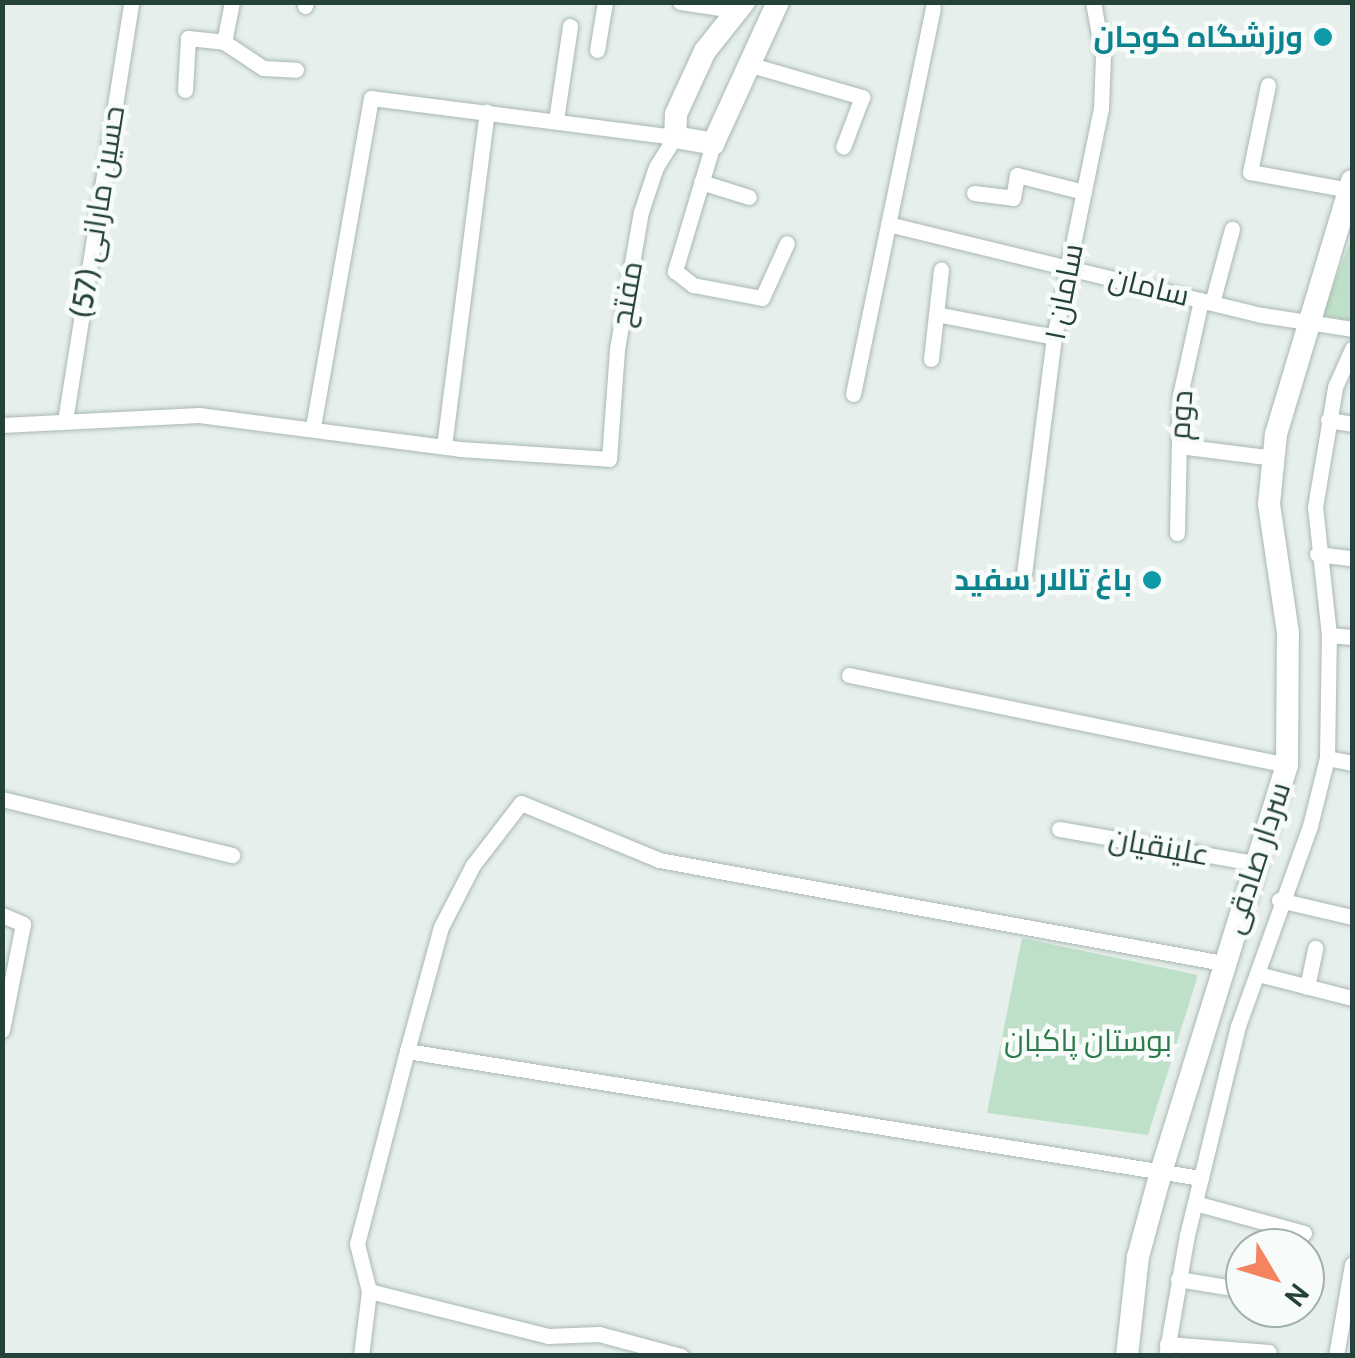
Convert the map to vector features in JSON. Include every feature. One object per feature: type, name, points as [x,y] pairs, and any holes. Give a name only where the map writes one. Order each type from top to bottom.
[{"type":"street","name":"حسین مارانی (57)","points":[[64,421],[131,2]]},
{"type":"street","points":[[224,42],[232,2]]},
{"type":"street","points":[[597,50],[605,2]]},
{"type":"street","points":[[680,2],[742,7]]},
{"type":"street","points":[[778,2],[713,144],[676,260],[681,278],[762,298],[787,243]]},
{"type":"street","name":"سامان ۱","points":[[1023,582],[1054,337],[1100,108],[1103,56],[1094,2]]},
{"type":"street","name":"مفتح","points":[[444,446],[609,459],[617,349],[642,212],[656,167],[676,137],[676,114],[705,50],[742,7]]},
{"type":"street","points":[[853,394],[933,8]]},
{"type":"street","points":[[556,120],[570,26]]},
{"type":"street","points":[[185,90],[188,38],[224,42],[262,68],[296,70]]},
{"type":"street","points":[[751,65],[862,97],[843,147]]},
{"type":"street","points":[[1268,85],[1250,172],[1352,186]]},
{"type":"street","points":[[313,428],[371,98],[713,144]]},
{"type":"street","points":[[2,425],[200,415],[444,446],[487,112]]},
{"type":"street","points":[[974,194],[1013,198],[1016,175],[1084,192]]},
{"type":"street","points":[[701,182],[749,196]]},
{"type":"street","name":"سردار صادقی","points":[[1127,1356],[1138,1256],[1160,1172],[1204,1018],[1259,864],[1287,766],[1288,633],[1270,504],[1274,458],[1306,324],[1352,186]]},
{"type":"street","name":"سامان","points":[[888,224],[1306,324],[1352,328]]},
{"type":"street","name":"دوم","points":[[1177,532],[1180,394],[1232,230]]},
{"type":"street","points":[[931,359],[941,270]]},
{"type":"street","points":[[936,314],[1054,337]]},
{"type":"street","points":[[1269,1352],[1167,1350],[1178,1280],[1238,1026],[1279,900],[1310,826],[1327,758],[1330,635],[1316,554],[1315,507],[1328,420],[1352,349]]},
{"type":"street","points":[[1328,420],[1352,424]]},
{"type":"street","points":[[1179,446],[1274,458]]},
{"type":"street","points":[[1316,554],[1352,558]]},
{"type":"street","points":[[1330,635],[1352,637]]},
{"type":"street","points":[[849,675],[1287,766]]},
{"type":"street","points":[[1327,758],[1352,763]]},
{"type":"street","points":[[2,799],[232,855]]},
{"type":"street","points":[[361,1356],[369,1291],[357,1244],[441,927],[474,866],[522,804],[658,860],[1223,963]]},
{"type":"street","name":"علینقیان","points":[[1059,829],[1259,864]]},
{"type":"street","points":[[1279,900],[1352,917]]},
{"type":"street","points":[[2,914],[23,924],[2,1030]]},
{"type":"street","points":[[1307,987],[1315,948]]},
{"type":"street","points":[[1258,974],[1352,998]]},
{"type":"street","points":[[1204,1018],[1238,1026]]},
{"type":"street","points":[[408,1051],[1201,1178]]},
{"type":"street","points":[[1195,1203],[1286,1228]]},
{"type":"street","points":[[1336,1356],[1352,1264]]},
{"type":"street","points":[[1178,1280],[1225,1287]]},
{"type":"street","points":[[369,1291],[548,1336],[599,1334],[681,1356]]},
{"type":"green space","points":[[1352,237],[1352,321],[1322,315]]},
{"type":"green space","name":"بوستان پاکبان","points":[[1022,938],[1198,975],[1148,1135],[987,1113]]},
{"type":"place","name":"ورزشگاه کوجان","points":[[1323,37]]},
{"type":"place","name":"باغ تالار سفید","points":[[1152,580]]}]
